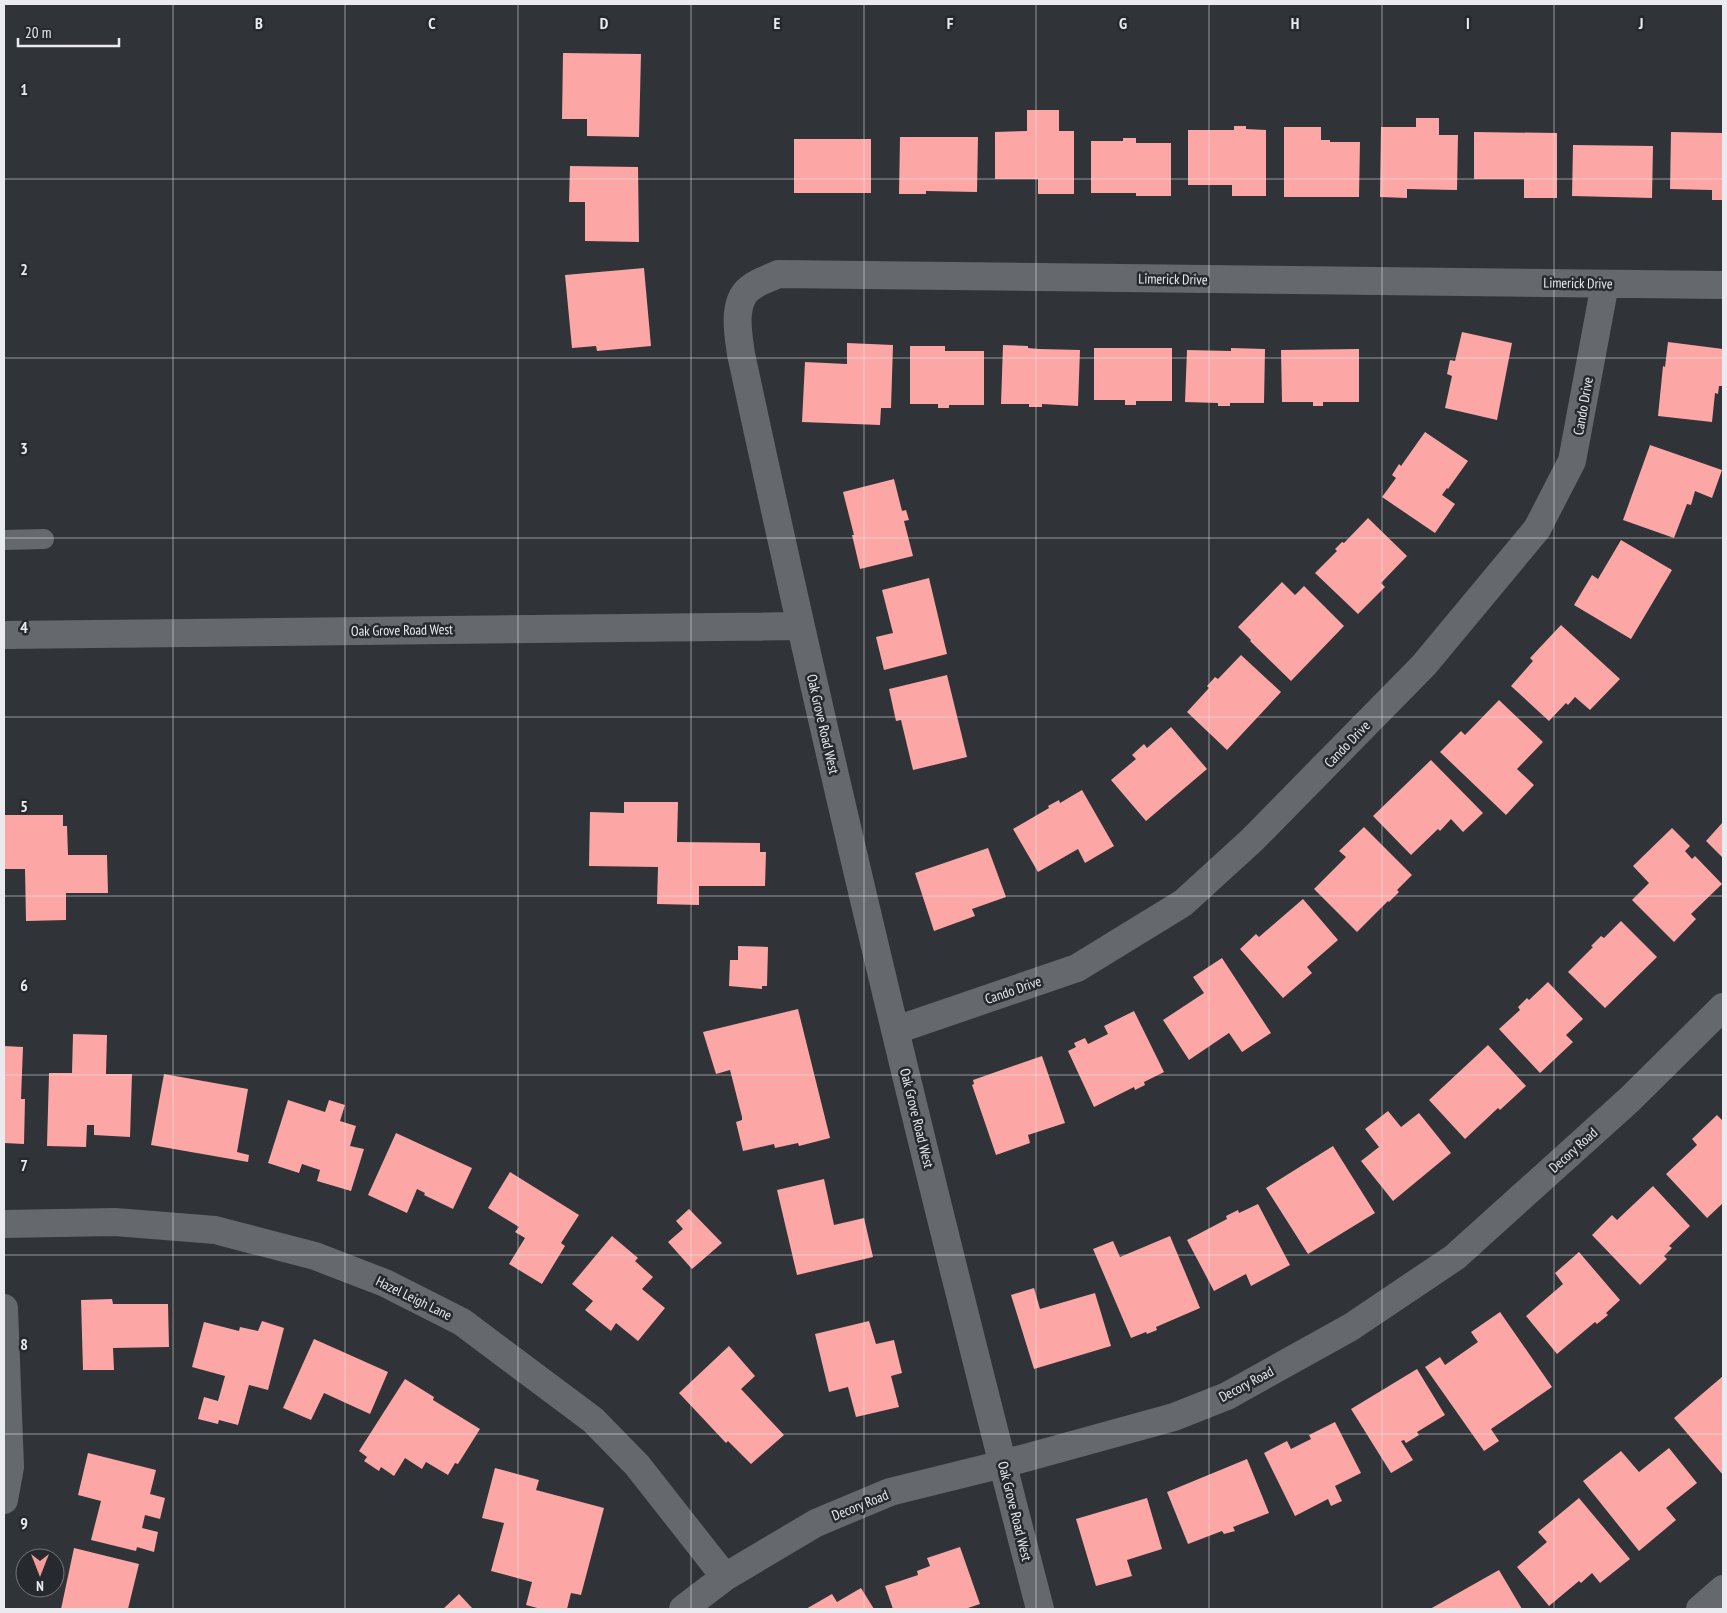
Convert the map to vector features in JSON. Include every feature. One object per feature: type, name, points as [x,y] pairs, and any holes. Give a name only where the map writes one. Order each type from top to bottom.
[{"type":"street","name":"Limerick Drive","points":[[752,407],[740,354],[737,320],[742,297],[751,286],[778,274],[1723,285]]},
{"type":"street","name":"Cando Drive","points":[[896,1030],[1077,968],[1183,903],[1252,840],[1424,665],[1538,529],[1572,461],[1605,284]]},
{"type":"street","name":"Oak Grove Road West","points":[[752,407],[800,626],[896,1030],[1040,1609]]},
{"type":"street","name":"Oak Grove Road West","points":[[4,635],[800,626]]},
{"type":"street","name":"Decory Road","points":[[683,1609],[725,1577],[816,1523],[890,1492],[1003,1464],[1174,1417],[1227,1396],[1351,1327],[1455,1257],[1629,1100],[1723,1007]]},
{"type":"street","name":"Hazel Leigh Lane","points":[[4,1224],[115,1222],[215,1230],[315,1256],[385,1283],[462,1322],[594,1420],[637,1465],[725,1577]]},
{"type":"street","points":[[4,1308],[10,1467],[4,1500]]},
{"type":"street","points":[[1700,1609],[1723,1590]]},
{"type":"lane","points":[[4,540],[44,539]]},
{"type":"building","points":[[563,53],[641,54],[639,137],[587,136],[587,119],[562,119]]},
{"type":"building","points":[[1027,110],[1059,110],[1059,131],[1074,131],[1074,194],[1038,194],[1038,179],[995,179],[995,132],[1027,131]]},
{"type":"building","points":[[1416,118],[1439,118],[1439,135],[1458,135],[1457,190],[1407,189],[1407,198],[1380,197],[1381,127],[1416,127]]},
{"type":"building","points":[[1234,126],[1266,130],[1266,196],[1232,196],[1232,185],[1188,185],[1188,130],[1234,130]]},
{"type":"building","points":[[1284,127],[1321,127],[1321,140],[1330,140],[1330,142],[1360,142],[1359,197],[1284,197]]},
{"type":"building","points":[[1474,132],[1557,133],[1557,198],[1524,198],[1524,179],[1474,179]]},
{"type":"building","points":[[1671,132],[1723,133],[1723,200],[1712,200],[1712,190],[1670,189]]},
{"type":"building","points":[[900,137],[978,137],[977,192],[926,191],[926,194],[899,194]]},
{"type":"building","points":[[1123,138],[1136,138],[1136,143],[1171,143],[1171,196],[1136,196],[1136,193],[1091,193],[1091,141],[1123,141]]},
{"type":"building","points":[[794,139],[871,139],[871,193],[794,193]]},
{"type":"building","points":[[1573,145],[1653,146],[1652,198],[1572,196]]},
{"type":"building","points":[[570,166],[638,167],[639,242],[585,241],[585,202],[569,202]]},
{"type":"building","points":[[644,268],[651,346],[597,351],[596,346],[572,348],[565,275]]},
{"type":"building","points":[[1462,332],[1512,343],[1497,420],[1445,408],[1452,376],[1447,374],[1450,360],[1455,361]]},
{"type":"building","points":[[1668,342],[1723,349],[1723,386],[1719,386],[1718,394],[1715,393],[1712,422],[1658,416],[1663,366],[1665,367]]},
{"type":"building","points":[[847,343],[893,345],[891,408],[881,408],[880,425],[802,422],[805,362],[847,364]]},
{"type":"building","points":[[1003,345],[1028,346],[1028,348],[1039,349],[1080,350],[1078,406],[1042,404],[1042,407],[1029,407],[1029,404],[1001,404]]},
{"type":"building","points":[[910,346],[945,346],[945,351],[984,351],[984,405],[949,405],[949,408],[938,408],[938,404],[910,404]]},
{"type":"building","points":[[1094,348],[1172,348],[1172,401],[1136,401],[1136,405],[1125,405],[1125,400],[1094,400]]},
{"type":"building","points":[[1231,348],[1265,349],[1264,403],[1230,403],[1230,406],[1218,406],[1218,403],[1185,402],[1187,350],[1231,351]]},
{"type":"building","points":[[1359,349],[1359,402],[1323,402],[1323,406],[1313,406],[1313,402],[1282,402],[1281,350]]},
{"type":"building","points":[[1425,432],[1468,461],[1442,495],[1455,504],[1435,533],[1382,497],[1396,478],[1392,475],[1399,464],[1401,466]]},
{"type":"building","points":[[1650,445],[1722,470],[1712,498],[1695,491],[1691,505],[1687,504],[1674,538],[1623,520]]},
{"type":"building","points":[[894,479],[902,511],[906,510],[909,520],[904,521],[913,556],[860,569],[843,492]]},
{"type":"building","points":[[1368,518],[1407,556],[1381,583],[1385,587],[1358,614],[1315,573],[1337,551],[1335,549],[1342,542],[1344,543]]},
{"type":"building","points":[[1621,540],[1672,570],[1631,639],[1574,605],[1592,575],[1598,579]]},
{"type":"building","points":[[929,578],[947,654],[884,670],[876,637],[893,633],[882,590]]},
{"type":"building","points":[[1282,582],[1295,595],[1304,586],[1344,626],[1291,681],[1238,627]]},
{"type":"building","points":[[1561,625],[1620,679],[1590,710],[1575,697],[1568,705],[1566,703],[1549,721],[1511,686],[1533,661],[1530,658]]},
{"type":"building","points":[[1241,655],[1281,692],[1227,750],[1187,712],[1209,688],[1207,686],[1215,677],[1218,679]]},
{"type":"building","points":[[947,675],[967,757],[913,770],[901,720],[896,721],[889,689]]},
{"type":"building","points":[[1499,700],[1543,742],[1517,769],[1534,785],[1506,815],[1440,752],[1461,731],[1465,735]]},
{"type":"building","points":[[1171,727],[1207,769],[1146,821],[1111,780],[1136,759],[1132,755],[1144,744],[1147,748]]},
{"type":"building","points":[[1431,760],[1483,813],[1463,832],[1451,819],[1440,831],[1438,829],[1411,855],[1373,816]]},
{"type":"building","points":[[1082,790],[1114,846],[1085,863],[1078,849],[1038,872],[1013,829],[1049,808],[1048,806],[1059,800],[1060,803]]},
{"type":"building","points":[[624,802],[678,802],[677,842],[760,843],[760,852],[766,852],[765,886],[699,886],[699,905],[657,904],[658,867],[589,866],[590,812],[624,813]]},
{"type":"building","points":[[4,815],[63,815],[63,826],[67,826],[68,855],[107,855],[108,893],[66,893],[66,920],[26,921],[25,869],[4,869]]},
{"type":"building","points":[[1723,822],[1723,858],[1706,841]]},
{"type":"building","points":[[1364,827],[1412,875],[1397,890],[1399,892],[1357,932],[1314,889],[1346,857],[1339,851]]},
{"type":"building","points":[[1672,828],[1690,846],[1685,851],[1692,859],[1695,856],[1722,884],[1691,914],[1696,919],[1674,942],[1632,900],[1649,883],[1633,866]]},
{"type":"building","points":[[988,848],[1006,897],[972,909],[975,916],[934,931],[915,873]]},
{"type":"building","points":[[1303,899],[1338,940],[1307,967],[1312,973],[1283,998],[1240,949],[1256,934],[1259,937]]},
{"type":"building","points":[[1621,921],[1657,957],[1605,1008],[1568,972],[1593,947],[1591,946],[1601,936],[1604,938]]},
{"type":"building","points":[[738,946],[768,947],[767,986],[762,986],[762,989],[729,986],[730,960],[738,960]]},
{"type":"building","points":[[1222,958],[1271,1033],[1242,1052],[1229,1033],[1189,1060],[1163,1020],[1204,993],[1193,977]]},
{"type":"building","points":[[1548,982],[1583,1019],[1566,1035],[1573,1042],[1540,1073],[1499,1029],[1520,1010],[1518,1007],[1527,998],[1529,1000]]},
{"type":"building","points":[[798,1009],[830,1138],[799,1146],[798,1143],[775,1148],[774,1144],[743,1151],[736,1122],[742,1120],[742,1117],[730,1070],[716,1074],[703,1032]]},
{"type":"building","points":[[1134,1011],[1164,1072],[1144,1082],[1145,1085],[1135,1090],[1134,1087],[1094,1107],[1068,1051],[1076,1047],[1074,1043],[1085,1038],[1088,1044],[1108,1034],[1104,1026]]},
{"type":"building","points":[[73,1034],[107,1035],[106,1074],[132,1074],[130,1137],[94,1135],[94,1125],[87,1125],[86,1147],[47,1146],[49,1073],[72,1073]]},
{"type":"building","points":[[1488,1045],[1526,1086],[1500,1110],[1498,1108],[1465,1139],[1429,1100]]},
{"type":"building","points":[[4,1046],[23,1047],[21,1099],[25,1099],[24,1144],[4,1143]]},
{"type":"building","points":[[1042,1056],[1065,1123],[1028,1135],[1030,1143],[996,1155],[972,1085],[974,1084],[973,1080]]},
{"type":"building","points":[[164,1074],[248,1089],[237,1152],[249,1155],[248,1162],[151,1145]]},
{"type":"building","points":[[288,1100],[325,1112],[329,1100],[345,1105],[340,1121],[356,1126],[350,1146],[364,1149],[351,1191],[317,1181],[320,1170],[302,1164],[299,1173],[268,1163]]},
{"type":"building","points":[[1388,1111],[1401,1127],[1419,1113],[1451,1153],[1393,1201],[1361,1161],[1379,1147],[1365,1129]]},
{"type":"building","points":[[1717,1115],[1723,1121],[1723,1203],[1707,1218],[1666,1174],[1697,1145],[1692,1139]]},
{"type":"building","points":[[396,1133],[472,1168],[453,1209],[424,1195],[425,1193],[417,1189],[407,1213],[368,1195]]},
{"type":"building","points":[[1333,1146],[1375,1213],[1308,1254],[1266,1188]]},
{"type":"building","points":[[510,1172],[579,1215],[561,1243],[565,1246],[542,1284],[509,1264],[525,1238],[515,1232],[519,1227],[488,1208]]},
{"type":"building","points":[[824,1179],[834,1225],[864,1218],[873,1257],[797,1275],[777,1190]]},
{"type":"building","points":[[1653,1186],[1690,1226],[1669,1246],[1672,1248],[1664,1256],[1667,1259],[1640,1285],[1592,1235],[1612,1215],[1617,1220]]},
{"type":"building","points":[[1258,1204],[1290,1265],[1251,1286],[1246,1274],[1214,1291],[1187,1240],[1227,1219],[1226,1216],[1238,1210],[1239,1213]]},
{"type":"building","points":[[689,1209],[722,1243],[692,1269],[668,1242],[683,1229],[676,1221]]},
{"type":"building","points":[[612,1236],[638,1258],[635,1261],[653,1277],[642,1289],[665,1308],[638,1341],[616,1323],[611,1331],[585,1310],[593,1301],[572,1284]]},
{"type":"building","points":[[1170,1236],[1200,1308],[1156,1327],[1157,1330],[1131,1338],[1093,1249],[1113,1241],[1120,1257]]},
{"type":"building","points":[[1579,1252],[1620,1300],[1606,1313],[1608,1315],[1597,1324],[1595,1322],[1557,1354],[1526,1316],[1563,1284],[1555,1273]]},
{"type":"building","points":[[1034,1288],[1040,1309],[1095,1293],[1111,1346],[1034,1369],[1011,1295]]},
{"type":"building","points":[[112,1299],[113,1304],[168,1304],[169,1347],[113,1348],[114,1370],[83,1370],[81,1300]]},
{"type":"building","points":[[1500,1312],[1552,1387],[1491,1429],[1499,1441],[1484,1451],[1425,1367],[1440,1357],[1445,1365],[1478,1342],[1471,1332]]},
{"type":"building","points":[[262,1321],[284,1328],[268,1390],[249,1385],[238,1425],[219,1420],[218,1424],[198,1419],[204,1397],[218,1401],[225,1376],[192,1367],[204,1322],[239,1331],[240,1327],[258,1331]]},
{"type":"building","points":[[869,1321],[876,1344],[894,1340],[902,1373],[891,1376],[899,1407],[856,1417],[848,1387],[829,1392],[815,1334]]},
{"type":"building","points":[[314,1339],[388,1372],[370,1414],[324,1393],[311,1420],[283,1408]]},
{"type":"building","points":[[729,1346],[755,1376],[741,1389],[784,1435],[751,1464],[728,1441],[726,1443],[679,1393]]},
{"type":"building","points":[[1417,1369],[1445,1415],[1417,1432],[1419,1435],[1406,1443],[1404,1440],[1401,1441],[1413,1460],[1391,1473],[1351,1409]]},
{"type":"building","points":[[1723,1376],[1723,1475],[1674,1418]]},
{"type":"building","points":[[405,1379],[434,1397],[433,1400],[480,1429],[458,1464],[455,1463],[448,1475],[426,1462],[422,1469],[405,1458],[394,1476],[381,1467],[379,1471],[364,1461],[367,1457],[359,1451]]},
{"type":"building","points":[[1335,1422],[1361,1473],[1335,1486],[1342,1501],[1331,1506],[1328,1499],[1295,1516],[1264,1453],[1287,1441],[1291,1449],[1311,1439],[1309,1435]]},
{"type":"building","points":[[1669,1448],[1697,1483],[1666,1508],[1676,1520],[1639,1551],[1583,1481],[1621,1451],[1639,1472]]},
{"type":"building","points":[[88,1453],[156,1470],[150,1494],[165,1498],[160,1519],[145,1515],[142,1528],[158,1532],[154,1552],[137,1547],[136,1551],[91,1540],[101,1501],[78,1495]]},
{"type":"building","points":[[1247,1459],[1269,1513],[1233,1527],[1235,1531],[1224,1534],[1222,1531],[1188,1544],[1167,1492]]},
{"type":"building","points":[[495,1468],[539,1480],[536,1490],[604,1508],[581,1595],[571,1593],[567,1609],[541,1609],[526,1605],[532,1582],[491,1571],[504,1523],[482,1518]]},
{"type":"building","points":[[1147,1498],[1162,1549],[1127,1560],[1132,1576],[1096,1586],[1076,1519]]},
{"type":"building","points":[[1579,1498],[1630,1559],[1600,1583],[1592,1573],[1581,1583],[1579,1581],[1549,1606],[1517,1567],[1547,1542],[1538,1532]]},
{"type":"building","points":[[960,1547],[980,1604],[965,1609],[893,1609],[885,1586],[918,1575],[917,1571],[930,1566],[927,1558]]},
{"type":"building","points":[[74,1548],[139,1564],[128,1609],[61,1609],[63,1598],[65,1598]]},
{"type":"building","points":[[1499,1570],[1522,1609],[1430,1609]]},
{"type":"building","points":[[861,1588],[874,1609],[806,1609],[832,1594],[837,1602]]},
{"type":"building","points":[[459,1594],[473,1609],[443,1609]]}]
